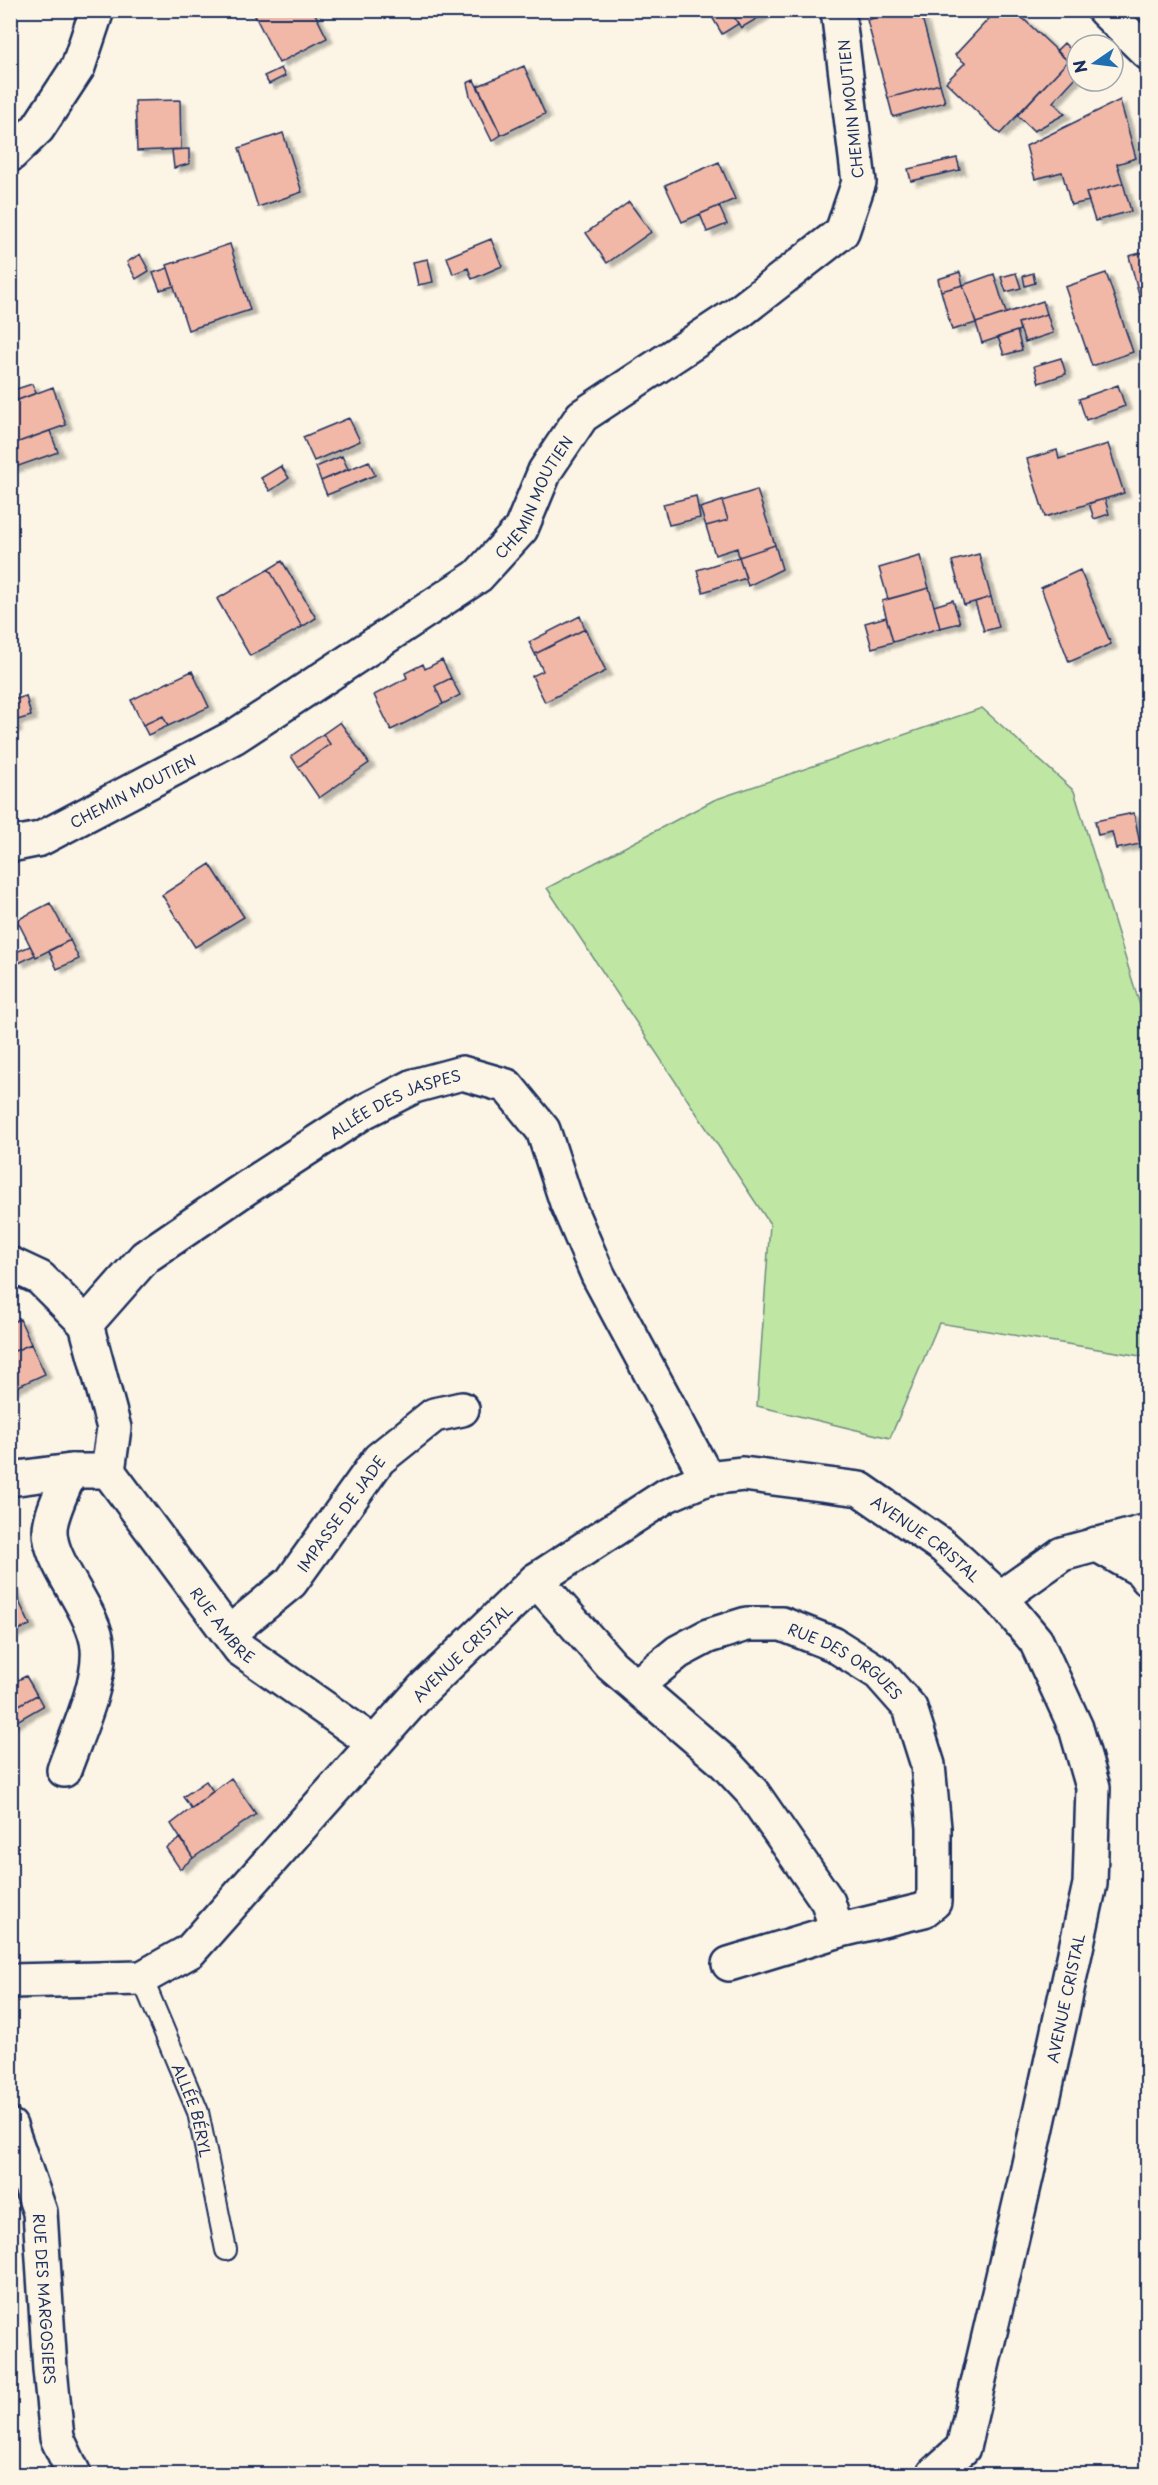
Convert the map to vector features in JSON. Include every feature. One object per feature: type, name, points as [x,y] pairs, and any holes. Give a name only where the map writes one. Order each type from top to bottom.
[{"type":"street","points":[[10,155],[38,128],[78,67],[97,10]]},
{"type":"street","name":"CHEMIN MOUTIEN","points":[[10,845],[40,839],[234,737],[478,576],[521,529],[545,471],[582,416],[738,313],[842,232],[859,182],[838,10]]},
{"type":"street","points":[[1104,10],[1148,53]]},
{"type":"street","name":"ALLÉE DES JASPES","points":[[86,1324],[145,1257],[246,1188],[365,1111],[414,1086],[462,1073],[507,1086],[543,1130],[567,1203],[598,1275],[706,1478]]},
{"type":"street","points":[[10,1264],[40,1278],[86,1324],[114,1428],[108,1471],[70,1470],[10,1479]]},
{"type":"street","name":"IMPASSE DE JADE","points":[[229,1633],[291,1582],[379,1459],[434,1415],[462,1408]]},
{"type":"street","points":[[64,1770],[97,1676],[98,1649],[95,1629],[50,1541],[50,1523],[70,1470]]},
{"type":"street","name":"RUE AMBRE","points":[[108,1471],[240,1649],[374,1743]]},
{"type":"street","name":"AVENUE CRISTAL","points":[[10,1981],[142,1978],[190,1951],[423,1689],[536,1580],[667,1496],[706,1478],[743,1474],[860,1489],[944,1547],[1000,1598],[1036,1641],[1076,1728],[1093,1787],[1090,1884],[963,2448],[934,2475]]},
{"type":"street","points":[[1000,1598],[1062,1554],[1148,1531]]},
{"type":"street","points":[[1096,1544],[1141,1570],[1148,1579]]},
{"type":"street","points":[[536,1580],[611,1665],[723,1761],[752,1792],[828,1902],[837,1931]]},
{"type":"street","name":"RUE DES ORGUES","points":[[636,1686],[678,1652],[708,1636],[747,1624],[782,1624],[833,1644],[879,1673],[910,1708],[928,1765],[934,1828],[934,1902],[924,1910],[837,1931],[729,1964]]},
{"type":"street","name":"RUE DES MARGOSIERS","points":[[10,2126],[40,2212],[50,2369],[57,2438],[74,2475]]},
{"type":"lane","name":"ALLÉE BÉRYL","points":[[142,1978],[198,2112],[226,2250]]},
{"type":"green space","points":[[982,708],[1074,791],[1147,1028],[1147,1357],[939,1323],[890,1438],[757,1406],[770,1224],[547,888],[714,800]]},
{"type":"building","points":[[252,10],[313,10],[327,38],[279,63]]},
{"type":"building","points":[[708,10],[730,10],[738,24],[722,34]]},
{"type":"building","points":[[730,10],[761,10],[763,15],[741,28]]},
{"type":"building","points":[[903,10],[920,10],[940,84],[888,98],[867,20]]},
{"type":"building","points":[[997,10],[1014,10],[1065,58],[1065,64],[1000,134],[946,82],[965,63],[955,55]]},
{"type":"building","points":[[1064,43],[1065,58],[1056,51]]},
{"type":"building","points":[[1065,64],[1065,89],[1053,102],[1065,114],[1034,131],[1017,115]]},
{"type":"building","points":[[524,66],[545,114],[501,135],[478,86]]},
{"type":"building","points":[[281,68],[285,76],[269,84],[264,76]]},
{"type":"building","points":[[474,80],[501,135],[492,141],[470,96],[467,83]]},
{"type":"building","points":[[940,84],[945,102],[893,117],[888,98]]},
{"type":"building","points":[[180,100],[181,149],[137,151],[135,101]]},
{"type":"building","points":[[1120,100],[1136,158],[1117,164],[1123,183],[1086,193],[1089,201],[1071,205],[1062,172],[1035,179],[1026,146]]},
{"type":"building","points":[[283,133],[302,192],[258,207],[239,148]]},
{"type":"building","points":[[189,149],[189,164],[174,168],[172,150]]},
{"type":"building","points":[[957,158],[960,170],[911,181],[908,169]]},
{"type":"building","points":[[719,162],[735,199],[682,222],[665,185]]},
{"type":"building","points":[[1123,183],[1131,211],[1095,221],[1086,193]]},
{"type":"building","points":[[629,202],[651,232],[607,263],[586,233]]},
{"type":"building","points":[[719,206],[727,224],[707,232],[700,214]]},
{"type":"building","points":[[491,239],[502,266],[472,279],[468,268],[453,274],[447,257]]},
{"type":"building","points":[[230,244],[250,310],[188,330],[167,265]]},
{"type":"building","points":[[1148,251],[1148,301],[1141,302],[1129,256]]},
{"type":"building","points":[[140,254],[149,271],[136,279],[127,262]]},
{"type":"building","points":[[428,259],[433,282],[418,285],[413,262]]},
{"type":"building","points":[[168,268],[174,286],[160,290],[153,273]]},
{"type":"building","points":[[960,272],[963,285],[941,291],[938,279]]},
{"type":"building","points":[[1016,273],[1021,288],[1006,292],[1001,277]]},
{"type":"building","points":[[1033,273],[1035,283],[1025,286],[1023,276]]},
{"type":"building","points":[[1106,273],[1133,352],[1092,366],[1065,287]]},
{"type":"building","points":[[994,274],[1006,313],[976,323],[963,285]]},
{"type":"building","points":[[963,285],[976,323],[952,330],[941,291]]},
{"type":"building","points":[[1043,301],[1047,314],[1018,323],[1020,330],[982,343],[976,323]]},
{"type":"building","points":[[1148,301],[1148,321],[1141,302]]},
{"type":"building","points":[[1047,314],[1053,333],[1025,342],[1018,323]]},
{"type":"building","points":[[1017,331],[1022,350],[1004,355],[998,337]]},
{"type":"building","points":[[1061,358],[1066,374],[1039,383],[1034,366]]},
{"type":"building","points":[[32,384],[36,393],[10,403],[10,391]]},
{"type":"building","points":[[1118,385],[1125,406],[1086,420],[1079,399]]},
{"type":"building","points":[[53,387],[66,425],[10,445],[10,403]]},
{"type":"building","points":[[349,418],[360,441],[314,461],[303,437]]},
{"type":"building","points":[[50,431],[58,452],[10,469],[10,445]]},
{"type":"building","points":[[1108,444],[1124,493],[1045,517],[1027,459],[1057,450],[1059,459]]},
{"type":"building","points":[[342,456],[348,469],[321,481],[316,467]]},
{"type":"building","points":[[369,461],[375,475],[327,495],[321,481]]},
{"type":"building","points":[[281,466],[289,478],[270,491],[261,478]]},
{"type":"building","points":[[757,490],[775,545],[739,557],[737,548],[715,555],[706,526],[728,520],[722,501]]},
{"type":"building","points":[[696,496],[700,518],[669,525],[663,504]]},
{"type":"building","points":[[1105,499],[1109,514],[1094,519],[1089,503]]},
{"type":"building","points":[[722,501],[728,520],[706,526],[700,508]]},
{"type":"building","points":[[775,545],[782,569],[748,586],[739,557]]},
{"type":"building","points":[[979,554],[991,597],[964,605],[952,561]]},
{"type":"building","points":[[920,556],[929,588],[888,599],[879,568]]},
{"type":"building","points":[[739,557],[746,578],[703,592],[697,570]]},
{"type":"building","points":[[282,561],[316,618],[302,627],[269,569]]},
{"type":"building","points":[[269,569],[302,627],[250,656],[217,599]]},
{"type":"building","points":[[1080,570],[1111,644],[1069,662],[1041,588]]},
{"type":"building","points":[[929,588],[940,628],[893,642],[882,601]]},
{"type":"building","points":[[991,597],[999,627],[984,631],[975,602]]},
{"type":"building","points":[[953,600],[960,623],[940,628],[934,606]]},
{"type":"building","points":[[580,616],[585,629],[535,654],[529,642]]},
{"type":"building","points":[[886,617],[893,642],[872,648],[865,623]]},
{"type":"building","points":[[585,629],[606,671],[545,702],[532,676],[543,671],[535,654]]},
{"type":"building","points":[[442,660],[451,678],[435,686],[443,704],[391,730],[374,695],[407,678],[405,673],[423,664],[425,669]]},
{"type":"building","points":[[192,671],[209,707],[168,726],[163,716],[143,725],[131,700]]},
{"type":"building","points":[[451,678],[460,695],[443,704],[435,686]]},
{"type":"building","points":[[26,696],[31,716],[14,721],[16,727],[10,729],[10,701]]},
{"type":"building","points":[[163,716],[168,726],[148,735],[143,725]]},
{"type":"building","points":[[340,722],[369,763],[319,798],[298,767],[330,744],[323,734]]},
{"type":"building","points":[[323,734],[330,744],[298,767],[291,756]]},
{"type":"building","points":[[1134,813],[1140,844],[1116,849],[1112,832],[1098,835],[1095,821]]},
{"type":"building","points":[[210,864],[244,917],[195,947],[162,895]]},
{"type":"building","points":[[50,903],[70,940],[36,957],[17,920]]},
{"type":"building","points":[[70,940],[79,959],[57,969],[49,951]]},
{"type":"building","points":[[30,946],[35,955],[19,963],[14,953]]},
{"type":"building","points":[[20,1319],[31,1344],[10,1353],[10,1323]]},
{"type":"building","points":[[31,1344],[45,1374],[12,1389],[10,1353]]},
{"type":"building","points":[[10,1582],[30,1625],[10,1634]]},
{"type":"building","points":[[26,1676],[37,1695],[10,1710],[10,1684]]},
{"type":"building","points":[[37,1695],[43,1706],[10,1725],[10,1710]]},
{"type":"building","points":[[231,1778],[256,1814],[193,1858],[171,1824]]},
{"type":"building","points":[[206,1781],[213,1791],[192,1809],[183,1797]]},
{"type":"building","points":[[181,1838],[193,1858],[180,1869],[166,1848]]}]
